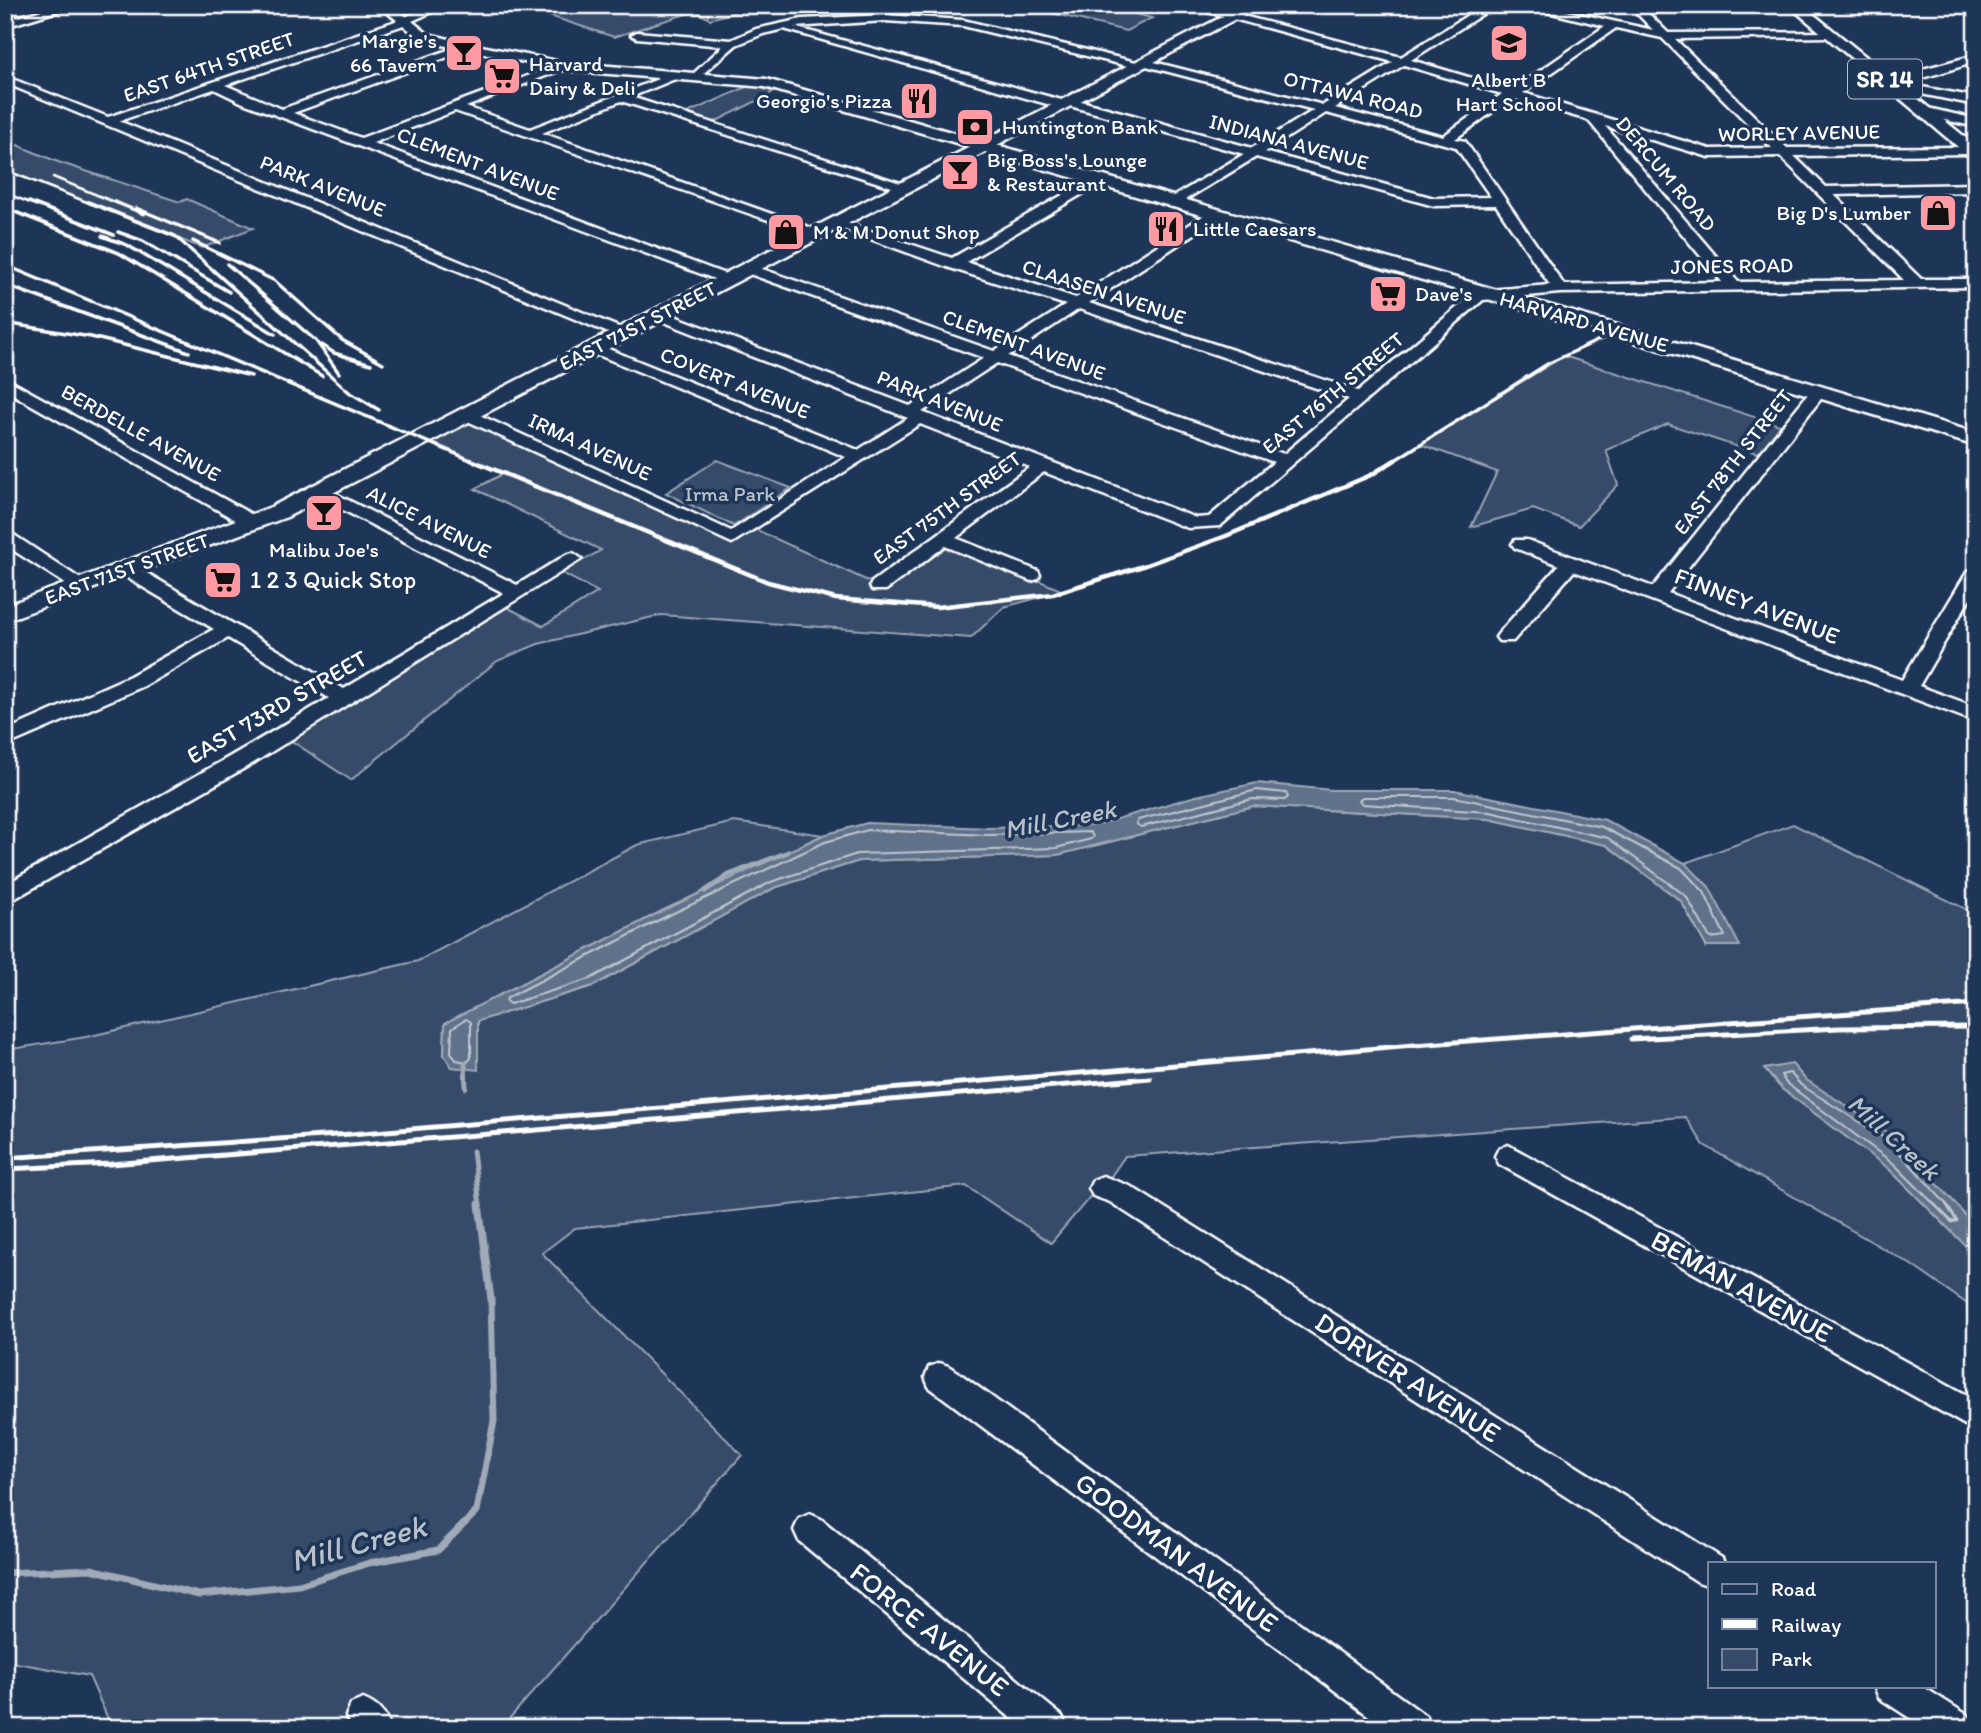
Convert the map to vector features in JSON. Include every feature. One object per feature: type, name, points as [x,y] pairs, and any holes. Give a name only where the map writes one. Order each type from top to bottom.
[{"type":"main road","name":"HARVARD AVENUE","points":[[384,5],[423,37],[466,47],[562,66],[766,83],[1489,294],[1976,440]]},
{"type":"main road","name":"EAST 71ST STREET","points":[[5,614],[254,523],[320,491],[1256,5]]},
{"type":"main road","name":"SR 14","points":[[1794,5],[1973,152]]},
{"type":"street","points":[[5,24],[72,5]]},
{"type":"street","name":"EAST 64TH STREET","points":[[105,122],[443,5]]},
{"type":"street","name":"WORLEY AVENUE","points":[[1187,5],[1402,61],[1709,153],[1973,152]]},
{"type":"street","points":[[1173,203],[1492,5]]},
{"type":"street","points":[[1524,5],[1666,36],[1829,34]]},
{"type":"street","points":[[1634,5],[1917,284]]},
{"type":"street","name":"OTTAWA ROAD","points":[[697,76],[732,43],[779,26],[885,18],[935,19],[993,29],[1447,138],[1461,144],[1560,289]]},
{"type":"street","points":[[1447,138],[1614,25]]},
{"type":"street","name":"INDIANA AVENUE","points":[[779,26],[1434,202],[1500,201]]},
{"type":"street","points":[[637,35],[732,43]]},
{"type":"street","points":[[282,113],[466,47]]},
{"type":"street","points":[[1891,83],[1973,60]]},
{"type":"street","points":[[361,143],[562,66]]},
{"type":"street","points":[[531,133],[676,75]]},
{"type":"street","name":"PARK AVENUE","points":[[5,79],[623,334]]},
{"type":"street","points":[[1891,83],[1976,101]]},
{"type":"street","name":"CLEMENT AVENUE","points":[[215,85],[282,113],[728,280]]},
{"type":"street","points":[[619,97],[906,187]]},
{"type":"street","name":"CLAASEN AVENUE","points":[[454,107],[827,228],[952,264],[1360,397]]},
{"type":"street","points":[[1923,111],[1976,123]]},
{"type":"street","name":"DERCUM ROAD","points":[[1593,119],[1734,288]]},
{"type":"street","points":[[952,264],[1096,180]]},
{"type":"street","points":[[1823,191],[1976,188]]},
{"type":"street","points":[[858,456],[1074,305],[1214,215]]},
{"type":"street","name":"CLEMENT AVENUE","points":[[749,269],[1285,460]]},
{"type":"street","name":"JONES ROAD","points":[[1489,294],[1560,289],[1976,283]]},
{"type":"street","name":"EAST 76TH STREET","points":[[1205,525],[1214,522],[1478,297],[1489,294]]},
{"type":"street","name":"PARK AVENUE","points":[[659,316],[1042,466],[1194,524],[1205,525]]},
{"type":"street","name":"COVERT AVENUE","points":[[596,349],[858,456]]},
{"type":"street","name":"BERDELLE AVENUE","points":[[5,383],[254,523]]},
{"type":"street","name":"EAST 78TH STREET","points":[[1657,594],[1818,392]]},
{"type":"street","name":"IRMA AVENUE","points":[[467,415],[732,538],[858,456]]},
{"type":"street","name":"EAST 75TH STREET","points":[[879,586],[1042,466]]},
{"type":"street","name":"ALICE AVENUE","points":[[320,491],[518,593]]},
{"type":"street","points":[[5,537],[82,586]]},
{"type":"street","points":[[943,539],[1031,575]]},
{"type":"street","name":"FINNEY AVENUE","points":[[1521,544],[1976,715]]},
{"type":"street","name":"EAST 73RD STREET","points":[[5,896],[131,821],[248,757],[573,559]]},
{"type":"street","points":[[1506,637],[1572,562]]},
{"type":"street","points":[[125,569],[345,699]]},
{"type":"street","points":[[1907,690],[1976,572]]},
{"type":"street","points":[[5,739],[137,681],[229,629]]},
{"type":"street","name":"BEMAN AVENUE","points":[[1508,1156],[1976,1416]]},
{"type":"street","name":"DORVER AVENUE","points":[[1103,1188],[1120,1194],[1708,1569]]},
{"type":"street","name":"GOODMAN AVENUE","points":[[940,1377],[1414,1728]]},
{"type":"street","name":"FORCE AVENUE","points":[[810,1530],[1050,1728]]},
{"type":"street","points":[[1894,1688],[1957,1728]]},
{"type":"green space","points":[[516,5],[780,5],[747,9],[710,19],[695,11],[614,37]]},
{"type":"green space","points":[[1019,5],[1098,5],[1152,18],[1126,31]]},
{"type":"green space","points":[[751,85],[774,92],[715,122],[687,113]]},
{"type":"green space","points":[[5,140],[58,162],[180,202],[187,199],[253,228],[202,248],[5,170]]},
{"type":"green space","points":[[1564,356],[1789,428],[1766,456],[1668,424],[1606,450],[1618,485],[1579,526],[1533,509],[1471,527],[1497,472],[1420,444]]},
{"type":"green space","points":[[467,415],[732,538],[750,527],[879,586],[943,539],[1063,591],[1004,607],[971,638],[661,615],[538,644],[497,661],[351,780],[284,736],[501,604],[543,626],[598,592],[556,570],[573,559],[586,559],[601,550],[475,489],[504,473],[422,438]]},
{"type":"green space","name":"Irma Park","points":[[717,460],[791,488],[734,526],[666,493]]},
{"type":"green space","points":[[1253,806],[1489,819],[1606,845],[1681,901],[1706,946],[1709,887],[1685,863],[1793,824],[1976,914],[1976,1230],[1955,1203],[1805,1079],[1792,1065],[1765,1070],[1782,1089],[1888,1168],[1976,1256],[1976,1310],[1910,1264],[1704,1145],[1685,1117],[1125,1156],[1103,1188],[1094,1192],[1051,1243],[966,1186],[575,1228],[542,1253],[742,1455],[501,1728],[374,1728],[363,1716],[337,1728],[112,1728],[89,1676],[5,1661],[5,1050],[86,1037],[418,961],[637,845],[734,822],[823,835],[662,911],[445,1023],[444,1055],[478,1069],[478,1021],[593,986],[774,888],[859,861],[1057,855]]},
{"type":"water","points":[[1257,783],[1332,790],[1454,790],[1605,820],[1685,863],[1709,887],[1740,946],[1706,946],[1681,901],[1606,845],[1489,819],[1253,806],[1057,855],[859,861],[774,888],[593,986],[478,1021],[478,1070],[452,1067],[444,1055],[445,1023],[662,911],[823,835],[867,823],[989,828],[1096,825],[1196,796]]},
{"type":"water","points":[[1792,1064],[1805,1079],[1893,1136],[1955,1203],[1976,1230],[1976,1256],[1888,1168],[1782,1089],[1764,1069]]},
{"type":"waterway","name":"Mill Creek","points":[[705,891],[729,875],[788,852]]},
{"type":"waterway","name":"Mill Creek","points":[[465,1063],[466,1088]]},
{"type":"waterway","name":"Mill Creek","points":[[473,1151],[480,1206]]},
{"type":"waterway","name":"Mill Creek","points":[[5,1573],[91,1569],[199,1595],[299,1585],[369,1563],[438,1550],[477,1511],[494,1421],[491,1299],[479,1204]]},
{"type":"railway","points":[[5,170],[92,204]]},
{"type":"railway","points":[[53,177],[119,204]]},
{"type":"railway","points":[[5,193],[33,204]]},
{"type":"railway","points":[[29,202],[114,235]]},
{"type":"railway","points":[[88,202],[175,236],[349,392],[379,410]]},
{"type":"railway","points":[[115,202],[144,214]]},
{"type":"railway","points":[[5,208],[119,253],[322,376]]},
{"type":"railway","points":[[136,208],[220,243]]},
{"type":"railway","points":[[118,232],[143,241],[229,292]]},
{"type":"railway","points":[[102,236],[127,245],[275,334]]},
{"type":"railway","points":[[193,241],[275,281],[342,340],[383,363]]},
{"type":"railway","points":[[227,264],[316,341],[339,373]]},
{"type":"railway","points":[[5,265],[475,462]]},
{"type":"railway","points":[[5,285],[189,352]]},
{"type":"railway","points":[[5,323],[91,337],[251,376]]},
{"type":"railway","points":[[1392,462],[1549,363],[1608,336]]},
{"type":"railway","points":[[322,345],[334,353],[371,364]]},
{"type":"railway","points":[[471,460],[768,582],[836,599],[937,607],[1053,594],[1143,566],[1226,536],[1371,475],[1395,460]]},
{"type":"railway","points":[[5,1158],[351,1134],[1414,1045],[1976,1004]]},
{"type":"railway","points":[[1631,1039],[1839,1028],[1976,1027]]},
{"type":"railway","points":[[5,1169],[111,1164],[502,1133],[1150,1078]]},
{"type":"place","name":"Albert B Hart School","points":[[1509,43]]},
{"type":"place","name":"Margie's 66 Tavern","points":[[464,53]]},
{"type":"place","name":"Harvard Dairy & Deli","points":[[502,76]]},
{"type":"place","name":"Georgio's Pizza","points":[[919,101]]},
{"type":"place","name":"Huntington Bank","points":[[975,127]]},
{"type":"place","name":"Big Boss's Lounge & Restaurant","points":[[960,172]]},
{"type":"place","name":"Big D's Lumber","points":[[1938,213]]},
{"type":"place","name":"Little Caesars","points":[[1166,229]]},
{"type":"place","name":"M & M Donut Shop","points":[[786,232]]},
{"type":"place","name":"Dave's","points":[[1388,294]]},
{"type":"place","name":"Malibu Joe's","points":[[324,513]]},
{"type":"place","name":"1 2 3 Quick Stop","points":[[223,580]]}]
